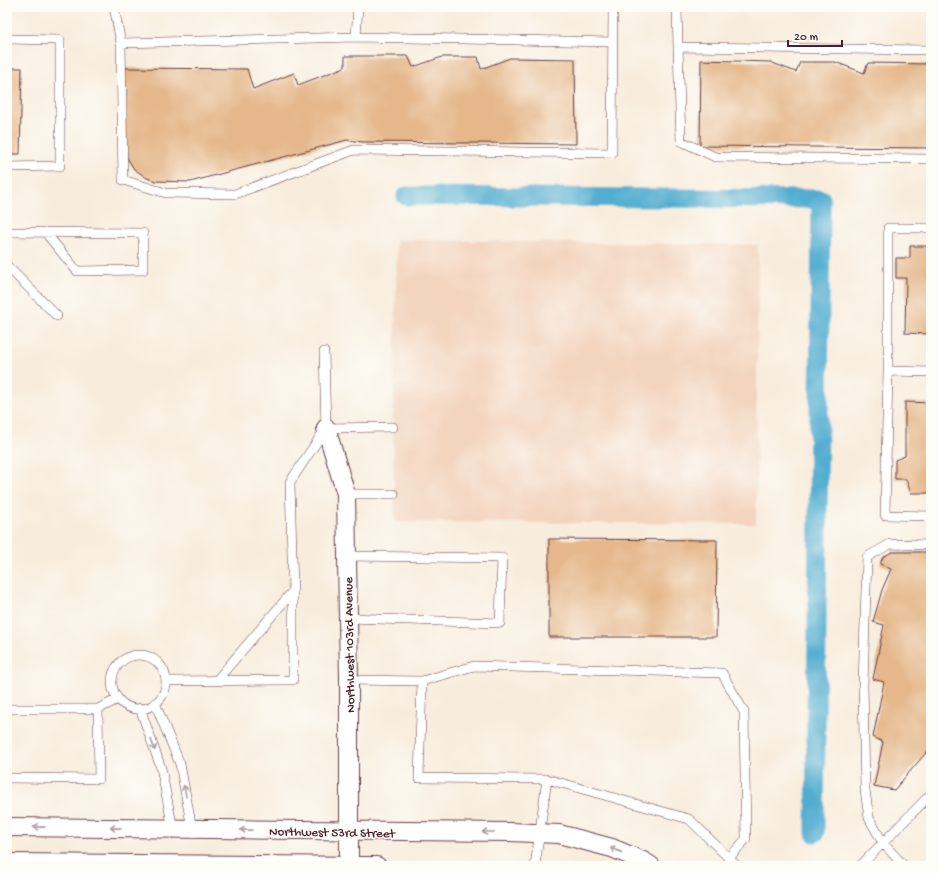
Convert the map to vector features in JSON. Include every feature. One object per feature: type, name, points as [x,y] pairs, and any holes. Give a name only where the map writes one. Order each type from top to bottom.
[{"type":"street","name":"Northwest 103rd Avenue","points":[[326,428],[346,494],[349,680],[349,866]]},
{"type":"street","name":"Northwest 53rd Street","points":[[7,827],[559,834],[612,848],[651,866]]},
{"type":"street","points":[[7,863],[377,866]]},
{"type":"lane","points":[[114,7],[122,43],[123,180],[166,193],[235,194],[354,150],[612,153],[613,7]]},
{"type":"lane","points":[[356,37],[358,7]]},
{"type":"lane","points":[[677,7],[681,141],[715,157],[931,159]]},
{"type":"lane","points":[[122,43],[356,37],[613,42]]},
{"type":"lane","points":[[7,39],[60,40],[60,166],[7,167]]},
{"type":"lane","points":[[678,47],[931,50]]},
{"type":"lane","points":[[931,228],[888,228],[888,371],[884,515],[931,516]]},
{"type":"lane","points":[[7,232],[45,232],[143,232],[143,270],[77,271],[45,232]]},
{"type":"lane","points":[[7,266],[57,316]]},
{"type":"lane","points":[[166,681],[293,680],[293,591],[290,482],[326,428],[324,352]]},
{"type":"lane","points":[[888,371],[931,372]]},
{"type":"lane","points":[[326,428],[393,427]]},
{"type":"lane","points":[[346,494],[394,494]]},
{"type":"lane","points":[[904,866],[883,843],[869,818],[865,790],[863,685],[867,557],[890,544],[931,544]]},
{"type":"lane","points":[[347,556],[502,558],[500,622],[348,618]]},
{"type":"lane","points":[[216,681],[293,591]]},
{"type":"lane","points":[[137,655],[146,656],[154,659],[160,665],[166,681],[161,696],[155,703],[149,707],[140,708],[128,706],[118,699],[112,684],[112,675],[116,667],[129,657],[137,655]]},
{"type":"lane","points":[[349,680],[422,682],[474,666],[722,673],[744,712],[746,839],[729,858]]},
{"type":"lane","points":[[422,682],[419,778],[547,779],[689,819],[737,866]]},
{"type":"lane","points":[[7,709],[98,709],[118,699]]},
{"type":"lane","points":[[155,703],[180,764],[192,829]]},
{"type":"lane","points":[[140,708],[160,768],[173,829]]},
{"type":"lane","points":[[7,778],[99,779],[98,709]]},
{"type":"lane","points":[[535,866],[538,834],[547,779]]},
{"type":"lane","points":[[860,866],[931,794]]},
{"type":"shaded area","points":[[397,240],[758,245],[756,524],[395,522],[393,427]]},
{"type":"building","points":[[345,56],[408,56],[413,67],[442,57],[478,57],[481,69],[510,58],[575,59],[576,144],[363,142],[347,140],[190,182],[156,181],[147,178],[134,169],[129,161],[124,149],[124,68],[247,69],[253,89],[294,73],[298,85],[345,67]]},
{"type":"building","points":[[701,60],[770,62],[796,72],[800,62],[835,62],[864,73],[868,63],[931,64],[931,148],[700,146]]},
{"type":"building","points":[[7,68],[22,68],[20,154],[10,154],[9,162],[7,162]]},
{"type":"building","points":[[910,246],[931,246],[931,334],[905,333],[906,278],[896,278],[896,258],[910,258]]},
{"type":"building","points":[[905,402],[931,403],[931,493],[911,493],[906,479],[895,479],[895,460],[905,456]]},
{"type":"building","points":[[549,539],[717,540],[716,637],[549,637]]},
{"type":"building","points":[[892,552],[931,552],[931,747],[894,790],[874,786],[883,742],[873,737],[884,682],[873,679],[884,625],[873,622],[882,590],[891,569],[880,564],[883,557]]},
{"type":"waterway","points":[[406,196],[821,199],[815,833]]}]
